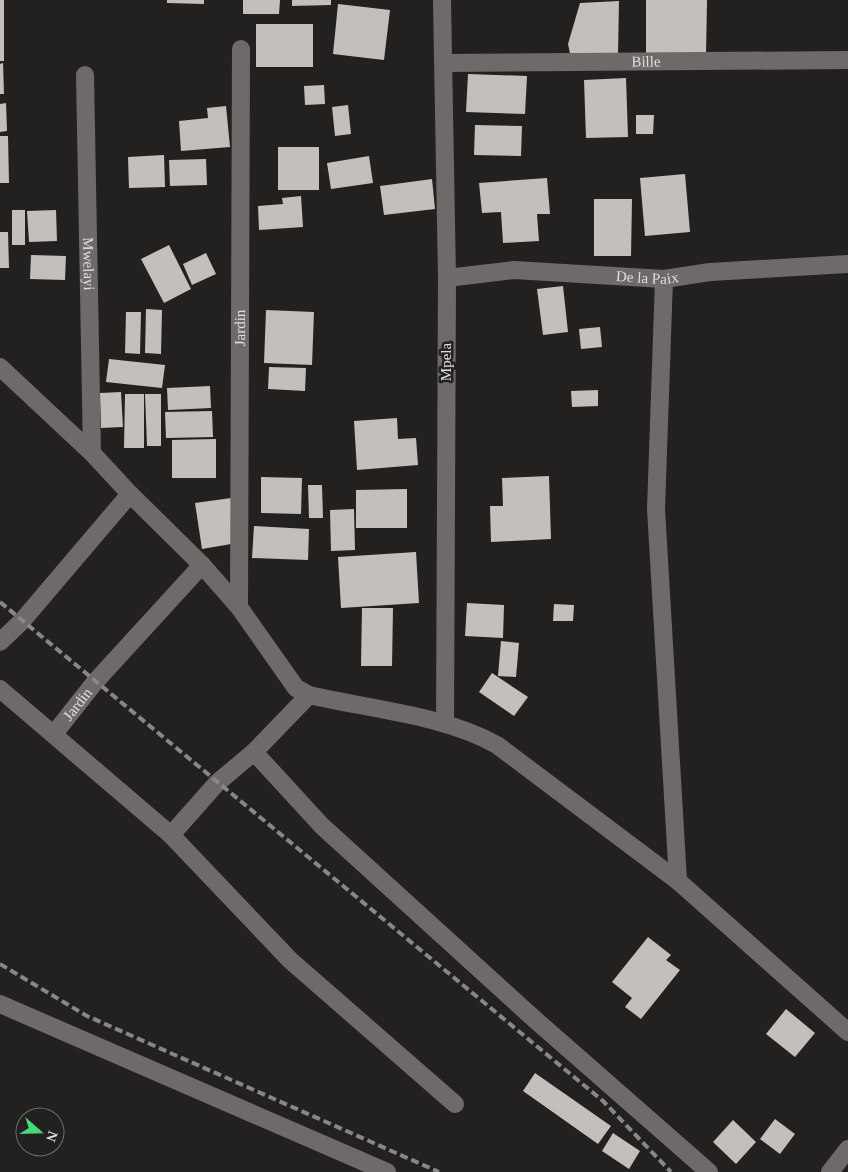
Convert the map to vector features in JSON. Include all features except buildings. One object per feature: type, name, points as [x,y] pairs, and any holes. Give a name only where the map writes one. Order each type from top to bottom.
[{"type":"street","name":"Mpela","points":[[442,0],[447,278],[445,724]]},
{"type":"street","name":"Jardin","points":[[239,607],[241,49]]},
{"type":"street","name":"Bille","points":[[444,63],[848,60]]},
{"type":"street","name":"Mwelayi","points":[[85,75],[92,453]]},
{"type":"street","name":"De la Paix","points":[[447,278],[514,270],[664,279],[710,272],[848,264]]},
{"type":"street","points":[[664,279],[656,510],[678,881]]},
{"type":"street","points":[[0,367],[92,453],[130,494],[202,565],[239,607],[296,688],[309,695],[445,724],[476,734],[496,745],[678,881],[848,1032]]},
{"type":"street","points":[[0,642],[22,621],[130,494]]},
{"type":"street","name":"Jardin","points":[[54,734],[95,682],[202,565]]},
{"type":"street","points":[[0,689],[171,835],[290,960],[454,1104]]},
{"type":"street","points":[[171,835],[217,783],[254,752],[309,695]]},
{"type":"street","points":[[254,752],[322,826],[532,1016],[709,1172]]},
{"type":"street","points":[[0,1004],[386,1172]]},
{"type":"street","points":[[830,1172],[848,1149]]},
{"type":"railway","points":[[0,602],[603,1101],[671,1172]]},
{"type":"railway","points":[[0,964],[87,1016],[439,1172]]}]
